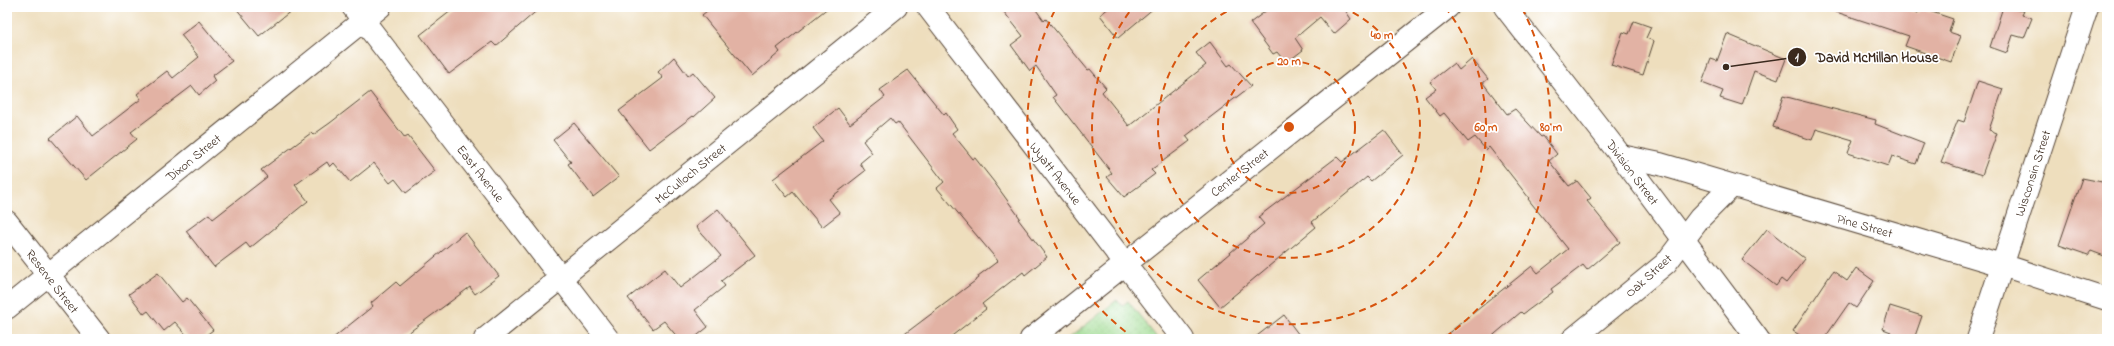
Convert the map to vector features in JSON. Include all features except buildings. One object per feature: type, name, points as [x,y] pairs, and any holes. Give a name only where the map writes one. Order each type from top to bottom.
[{"type":"street","name":"McCulloch Street","points":[[485,339],[896,7]]},
{"type":"street","name":"Wyatt Avenue","points":[[928,7],[1126,262],[1183,339]]},
{"type":"street","name":"Center Street","points":[[1031,339],[1448,7]]},
{"type":"street","name":"Division Street","points":[[1505,7],[1621,156],[1758,339]]},
{"type":"street","name":"Wisconsin Street","points":[[1978,339],[2087,7]]},
{"type":"street","name":"East Avenue","points":[[365,11],[608,339]]},
{"type":"street","name":"Dixon Street","points":[[7,308],[365,11]]},
{"type":"street","name":"Pine Street","points":[[1621,156],[1660,164],[2002,265],[2107,299]]},
{"type":"street","name":"Oak Street","points":[[1573,339],[1666,263],[1700,218],[1732,186]]},
{"type":"street","name":"Reserve Street","points":[[7,222],[99,339]]},
{"type":"green space","points":[[1117,300],[1122,306],[1128,301],[1158,339],[1068,339]]},
{"type":"place","name":"David McMillan House","points":[[1726,67]]}]
